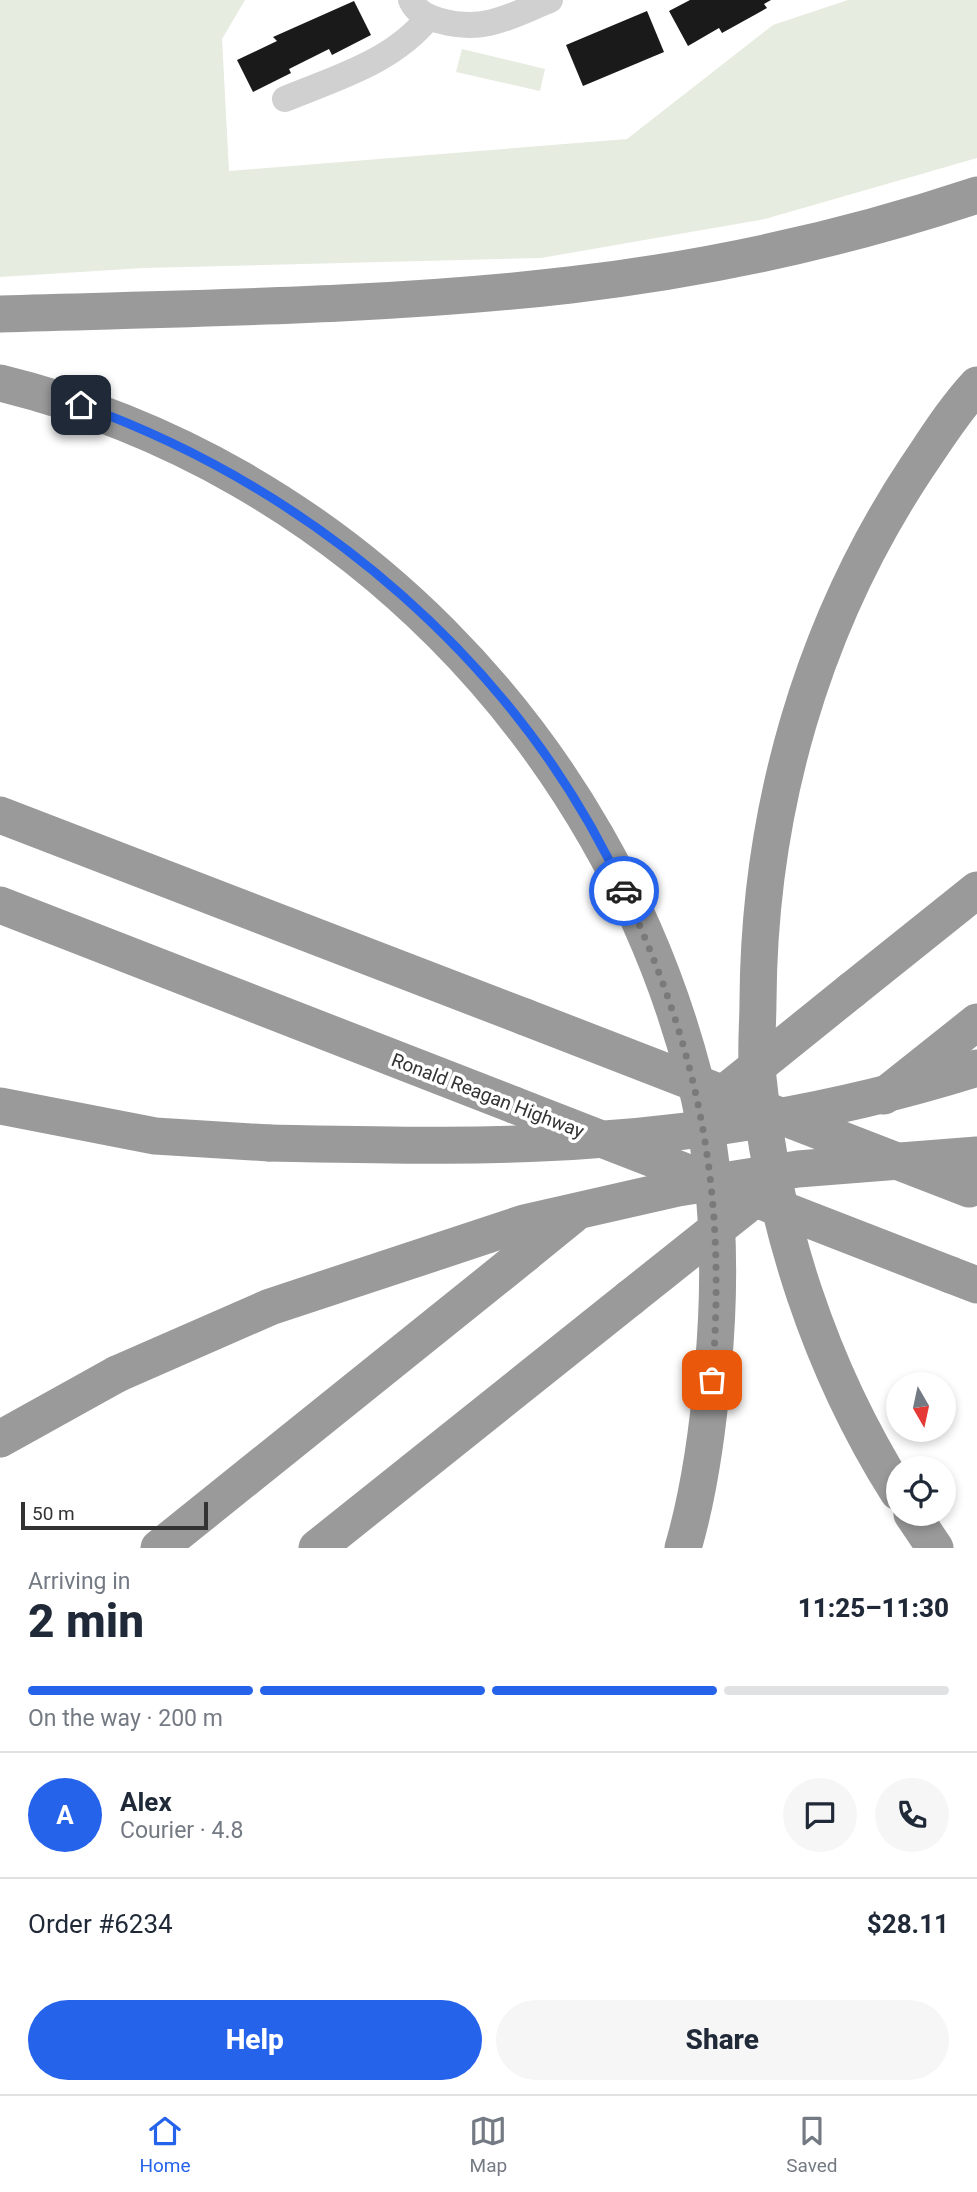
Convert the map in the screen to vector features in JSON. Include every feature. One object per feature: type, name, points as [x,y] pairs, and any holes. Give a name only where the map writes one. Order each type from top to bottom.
[{"type":"highway","points":[[0,314],[435,297],[571,285],[796,246],[977,195]]},
{"type":"highway","points":[[0,383],[60,397],[143,428],[244,479],[334,538],[405,596],[476,668],[520,720],[584,815],[620,881],[666,989],[694,1076],[710,1163],[718,1246],[717,1325],[708,1435],[683,1548]]},
{"type":"highway","points":[[886,1473],[830,1362],[775,1195],[757,1076],[758,953],[774,818],[789,752],[824,643],[889,509],[935,440],[977,386]]},
{"type":"highway","points":[[0,816],[525,1017],[975,1179]]},
{"type":"highway","points":[[159,1548],[977,890]]},
{"type":"highway","name":"Ronald Reagan Highway","points":[[0,905],[964,1280]]},
{"type":"highway","points":[[317,1548],[977,1022]]},
{"type":"highway","points":[[0,1106],[155,1136],[269,1143],[416,1146],[632,1136],[806,1111],[926,1084],[977,1068]]},
{"type":"highway","points":[[0,1439],[117,1374],[270,1307],[524,1223],[678,1188],[799,1169],[975,1179]]},
{"type":"highway","points":[[920,1526],[935,1548]]},
{"type":"street","points":[[285,99],[362,68],[394,51],[414,36],[420,9],[465,27],[490,24],[550,0]]},
{"type":"shaded area","points":[[0,0],[245,0],[222,39],[229,171],[627,139],[773,25],[848,0],[977,0],[977,158],[765,219],[541,258],[144,268],[0,277]]},
{"type":"shaded area","points":[[462,49],[545,69],[540,91],[456,72]]},
{"type":"building","points":[[690,0],[771,0],[764,4],[767,8],[722,33],[719,28],[688,46],[669,11]]},
{"type":"building","points":[[354,1],[371,35],[332,55],[329,49],[289,69],[291,73],[253,92],[237,60],[277,41],[273,37]]},
{"type":"building","points":[[647,11],[664,52],[583,86],[566,45]]},
{"type":"way so far","points":[[624,891],[666,989],[694,1076],[710,1163],[718,1246],[717,1325],[712,1380]]},
{"type":"route","points":[[81,405],[143,428],[244,479],[334,538],[405,596],[476,668],[520,720],[555,768],[584,815],[624,891]]}]
